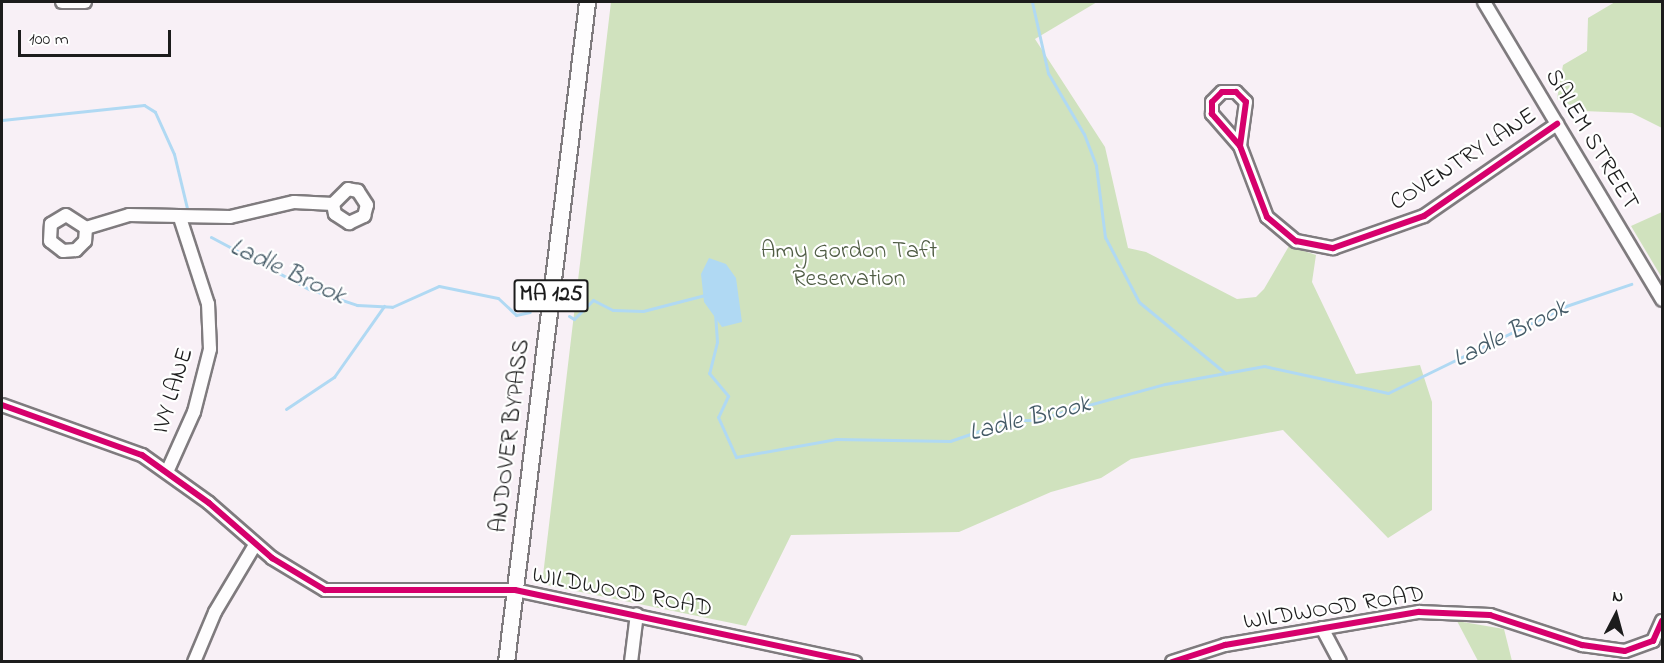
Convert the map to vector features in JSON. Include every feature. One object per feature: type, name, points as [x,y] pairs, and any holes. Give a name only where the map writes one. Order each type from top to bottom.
[{"type":"main road","name":"ANDOVER BYPASS","points":[[506,662],[587,2]]},
{"type":"street","points":[[62,2],[85,2]]},
{"type":"street","name":"SALEM STREET","points":[[1484,2],[1662,300]]},
{"type":"street","name":"COVENTRY LANE","points":[[1240,146],[1259,204],[1272,223],[1303,244],[1333,248],[1425,216],[1557,124]]},
{"type":"street","points":[[86,228],[129,215],[180,218],[230,217],[284,202],[333,204]]},
{"type":"street","name":"IVY LANE","points":[[167,472],[194,412],[210,349],[208,304],[180,218]]},
{"type":"street","name":"WILDWOOD ROAD","points":[[2,405],[125,448],[167,472],[255,545],[314,587],[340,594],[515,590],[855,662]]},
{"type":"street","points":[[195,662],[215,612],[255,545]]},
{"type":"street","name":"WILDWOOD ROAD","points":[[1173,662],[1225,645],[1322,628],[1455,610],[1625,651],[1653,641],[1662,621]]},
{"type":"street","points":[[631,662],[637,614]]},
{"type":"street","points":[[1322,628],[1340,662]]},
{"type":"green space","name":"Amy Gordon Taft Reservation","points":[[611,2],[1097,2],[1035,39],[1105,147],[1128,248],[1146,252],[1237,299],[1256,297],[1264,289],[1289,246],[1316,255],[1312,282],[1356,374],[1420,365],[1432,402],[1432,510],[1388,538],[1283,430],[1131,459],[1101,478],[1051,492],[959,532],[791,535],[746,626],[542,584]]},
{"type":"green space","points":[[1615,2],[1662,2],[1662,128],[1632,113],[1583,111],[1557,99],[1563,65],[1587,51],[1588,18]]},
{"type":"green space","points":[[1662,212],[1662,278],[1631,226]]},
{"type":"green space","points":[[1457,621],[1504,629],[1512,661],[1478,661]]},
{"type":"water","points":[[709,258],[726,264],[736,278],[742,322],[722,327],[704,302],[701,274]]},
{"type":"waterway","points":[[1032,2],[1048,73],[1084,134],[1096,166],[1105,237],[1139,302],[1225,373]]},
{"type":"waterway","name":"Ladle Brook","points":[[2,120],[144,105],[155,112],[174,154],[187,208]]},
{"type":"waterway","name":"Ladle Brook","points":[[211,237],[309,289],[357,305],[392,307],[439,286],[498,298],[516,315],[530,312]]},
{"type":"waterway","name":"Ladle Brook","points":[[715,313],[717,342],[709,373],[728,396],[718,417],[736,457],[836,439],[950,441],[1011,420],[1034,420],[1165,384],[1264,366],[1388,393],[1566,306],[1631,284]]},
{"type":"waterway","name":"Ladle Brook","points":[[569,316],[574,319],[593,300],[613,310],[643,311],[705,295]]},
{"type":"waterway","points":[[286,409],[334,377],[384,306]]},
{"type":"cycle path","points":[[1240,146],[1212,114],[1212,102],[1222,92],[1236,92],[1246,102],[1240,146],[1267,217],[1296,241],[1333,248],[1424,216],[1557,124]]},
{"type":"cycle path","points":[[2,405],[142,455],[209,503],[272,558],[325,590],[515,590],[855,662]]},
{"type":"cycle path","points":[[1172,662],[1225,645],[1419,612],[1490,615],[1582,645],[1625,651],[1653,641],[1662,621]]}]
